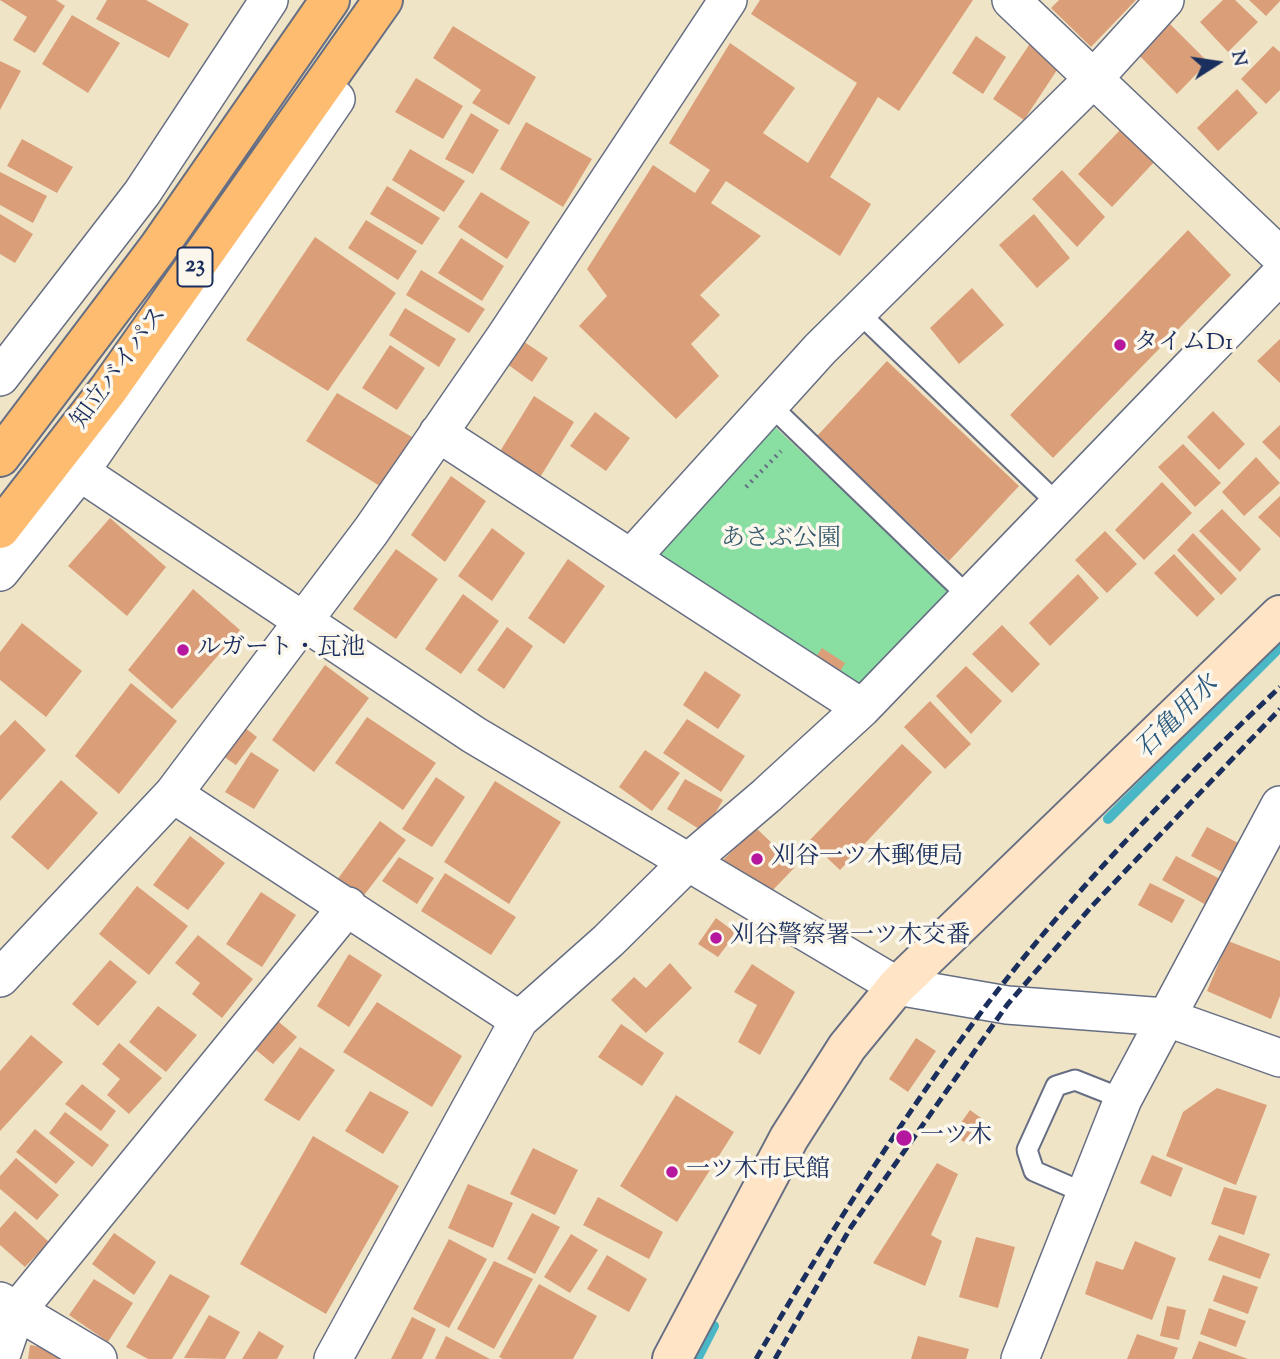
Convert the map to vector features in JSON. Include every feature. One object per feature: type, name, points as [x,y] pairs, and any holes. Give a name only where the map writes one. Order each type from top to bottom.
[{"type":"highway","name":"知立バイパス","points":[[0,457],[158,248],[330,0]]},
{"type":"highway","name":"知立バイパス","points":[[0,529],[108,390],[383,0]]},
{"type":"street","points":[[0,377],[142,193],[269,0]]},
{"type":"street","points":[[0,572],[80,472],[404,0]]},
{"type":"street","points":[[0,978],[173,794],[370,531],[728,0]]},
{"type":"street","points":[[1011,0],[1095,77],[1280,256]]},
{"type":"street","points":[[631,558],[769,404],[857,311],[1095,77],[1165,0]]},
{"type":"street","points":[[333,1359],[519,1020],[608,941],[686,864],[766,796],[862,708],[1280,275]]},
{"type":"street","points":[[438,433],[862,708]]},
{"type":"street","points":[[80,472],[474,736],[686,864],[897,986],[1007,1005],[1164,1017],[1280,1058]]},
{"type":"street","points":[[672,1359],[789,1138],[847,1047],[897,986],[1280,615]]},
{"type":"street","points":[[173,794],[519,1020]]},
{"type":"street","points":[[1020,1359],[1124,1099],[1164,1017],[1218,924],[1280,804]]},
{"type":"street","points":[[0,1359],[8,1306],[348,906]]},
{"type":"street","points":[[8,1306],[97,1359]]},
{"type":"lane","points":[[857,311],[1058,504]]},
{"type":"lane","points":[[769,404],[969,597]]},
{"type":"lane","points":[[1087,1194],[1034,1171],[1027,1150],[1056,1086],[1074,1080],[1124,1099]]},
{"type":"path","points":[[737,494],[776,457],[797,431]]},
{"type":"green space","name":"あさぶ公園","points":[[773,425],[950,591],[861,687],[656,554]]},
{"type":"building","points":[[0,0],[56,0],[65,6],[35,53],[13,40],[27,17]]},
{"type":"building","points":[[107,0],[146,0],[189,24],[169,58],[96,19]]},
{"type":"building","points":[[760,0],[973,0],[899,111],[878,97],[830,177],[871,204],[840,256],[726,181],[711,203],[761,236],[700,295],[720,315],[691,344],[719,376],[676,419],[579,326],[607,296],[587,269],[653,165],[695,193],[710,170],[669,143],[730,43],[795,88],[763,133],[808,163],[857,83],[751,14]]},
{"type":"building","points":[[1059,0],[1136,0],[1091,47],[1051,8]]},
{"type":"building","points":[[1223,0],[1235,0],[1258,22],[1228,52],[1200,22]]},
{"type":"building","points":[[1249,0],[1280,0],[1280,1],[1266,16]]},
{"type":"building","points":[[72,15],[120,43],[88,93],[42,64]]},
{"type":"building","points":[[1166,20],[1208,62],[1177,94],[1135,51]]},
{"type":"building","points":[[453,26],[536,77],[509,125],[472,103],[481,90],[433,58]]},
{"type":"building","points":[[976,36],[1006,57],[983,94],[952,73]]},
{"type":"building","points":[[1031,42],[1061,64],[1024,120],[993,99]]},
{"type":"building","points":[[1273,46],[1280,52],[1280,90],[1266,104],[1241,79]]},
{"type":"building","points":[[0,61],[21,71],[0,110]]},
{"type":"building","points":[[416,78],[463,106],[443,139],[395,112]]},
{"type":"building","points":[[1237,89],[1258,113],[1218,151],[1197,128]]},
{"type":"building","points":[[471,113],[499,130],[473,174],[445,159]]},
{"type":"building","points":[[526,122],[592,159],[563,207],[500,169]]},
{"type":"building","points":[[1123,127],[1157,159],[1112,207],[1078,174]]},
{"type":"building","points":[[22,139],[73,167],[57,193],[7,166]]},
{"type":"building","points":[[410,149],[465,181],[444,212],[392,180]]},
{"type":"building","points":[[1062,170],[1105,217],[1077,247],[1032,199]]},
{"type":"building","points":[[0,172],[47,196],[33,223],[0,205]]},
{"type":"building","points":[[387,186],[440,218],[422,245],[370,214]]},
{"type":"building","points":[[481,192],[530,222],[507,259],[458,227]]},
{"type":"building","points":[[0,214],[33,234],[15,263],[0,254]]},
{"type":"building","points":[[1034,214],[1070,258],[1037,288],[999,245]]},
{"type":"building","points":[[366,220],[417,251],[398,280],[348,248]]},
{"type":"building","name":"タイムD1","points":[[1188,230],[1231,275],[1053,458],[1010,415]]},
{"type":"building","points":[[315,237],[396,293],[328,391],[246,340]]},
{"type":"building","points":[[461,238],[504,266],[482,301],[438,273]]},
{"type":"building","points":[[421,270],[485,309],[469,333],[406,295]]},
{"type":"building","points":[[972,288],[1004,325],[959,364],[930,328]]},
{"type":"building","points":[[405,308],[456,339],[439,367],[389,335]]},
{"type":"building","points":[[1280,339],[1280,383],[1257,361]]},
{"type":"building","points":[[523,341],[548,358],[532,382],[507,364]]},
{"type":"building","points":[[390,345],[425,368],[397,410],[362,388]]},
{"type":"building","points":[[887,361],[1019,486],[949,561],[817,436]]},
{"type":"building","points":[[337,393],[412,437],[380,486],[306,441]]},
{"type":"building","points":[[534,396],[574,422],[539,479],[499,453]]},
{"type":"building","points":[[1213,411],[1245,444],[1219,470],[1187,437]]},
{"type":"building","points":[[595,412],[630,438],[606,471],[570,446]]},
{"type":"building","points":[[1280,425],[1280,460],[1262,442]]},
{"type":"building","points":[[1183,444],[1221,483],[1195,507],[1158,467]]},
{"type":"building","points":[[1256,457],[1280,483],[1244,516],[1222,492]]},
{"type":"building","points":[[451,476],[486,501],[445,562],[411,535]]},
{"type":"building","points":[[1162,482],[1192,513],[1144,560],[1115,530]]},
{"type":"building","points":[[1280,496],[1280,538],[1258,517]]},
{"type":"building","points":[[1222,509],[1261,549],[1240,572],[1199,531]]},
{"type":"building","points":[[110,518],[166,567],[127,616],[68,566]]},
{"type":"building","points":[[492,528],[525,553],[492,601],[458,576]]},
{"type":"building","points":[[1105,531],[1137,564],[1107,593],[1075,560]]},
{"type":"building","points":[[1193,533],[1237,579],[1221,595],[1177,550]]},
{"type":"building","points":[[396,549],[438,579],[396,639],[353,609]]},
{"type":"building","points":[[1174,554],[1215,599],[1197,617],[1154,573]]},
{"type":"building","points":[[568,559],[605,586],[564,644],[528,618]]},
{"type":"building","points":[[1078,574],[1099,598],[1050,646],[1029,623]]},
{"type":"building","name":"ルガート・瓦池","points":[[193,589],[240,630],[172,709],[128,670]]},
{"type":"building","points":[[463,594],[499,621],[461,674],[425,649]]},
{"type":"building","points":[[22,623],[82,671],[46,717],[0,680],[0,652]]},
{"type":"building","points":[[1002,625],[1040,664],[1012,693],[972,654]]},
{"type":"building","points":[[507,627],[533,646],[504,689],[477,670]]},
{"type":"building","points":[[822,648],[845,663],[840,672],[816,657]]},
{"type":"building","points":[[325,665],[369,698],[314,772],[272,740]]},
{"type":"building","points":[[966,666],[1002,701],[971,734],[936,696]]},
{"type":"building","points":[[705,671],[741,695],[718,729],[683,705]]},
{"type":"building","points":[[131,683],[177,721],[119,794],[75,756]]},
{"type":"building","points":[[930,701],[971,744],[945,769],[904,727]]},
{"type":"building","points":[[367,717],[436,763],[403,810],[335,763]]},
{"type":"building","points":[[687,719],[745,756],[721,792],[663,753]]},
{"type":"building","points":[[15,720],[46,750],[0,801],[0,736]]},
{"type":"building","points":[[240,724],[257,737],[236,765],[217,752]]},
{"type":"building","points":[[902,744],[932,772],[840,870],[809,841]]},
{"type":"building","points":[[645,750],[680,773],[652,811],[619,787]]},
{"type":"building","points":[[251,752],[279,770],[254,809],[225,792]]},
{"type":"building","points":[[436,777],[465,797],[432,847],[402,829]]},
{"type":"building","points":[[685,779],[723,800],[704,832],[667,809]]},
{"type":"building","points":[[61,780],[98,813],[48,870],[11,837]]},
{"type":"building","points":[[495,781],[561,822],[509,904],[444,862]]},
{"type":"building","points":[[380,821],[406,840],[362,898],[337,880]]},
{"type":"building","points":[[1207,827],[1244,846],[1228,875],[1191,856]]},
{"type":"building","points":[[756,828],[796,866],[771,892],[723,860]]},
{"type":"building","points":[[190,836],[225,863],[188,910],[153,885]]},
{"type":"building","points":[[1176,856],[1220,879],[1206,905],[1162,880]]},
{"type":"building","points":[[399,857],[434,878],[417,904],[382,881]]},
{"type":"building","points":[[445,873],[516,917],[491,955],[421,911]]},
{"type":"building","points":[[1150,883],[1185,900],[1172,923],[1138,905]]},
{"type":"building","points":[[137,886],[188,926],[149,975],[99,934]]},
{"type":"building","points":[[261,892],[296,915],[262,967],[226,944]]},
{"type":"building","points":[[716,918],[736,933],[718,957],[698,944]]},
{"type":"building","points":[[198,935],[253,979],[222,1018],[192,994],[200,983],[175,963]]},
{"type":"building","points":[[1228,941],[1280,961],[1280,996],[1271,1019],[1207,991]]},
{"type":"building","points":[[349,954],[382,975],[349,1027],[317,1006]]},
{"type":"building","points":[[110,960],[137,982],[98,1026],[72,1004]]},
{"type":"building","points":[[670,963],[692,988],[646,1033],[611,1000],[634,977],[646,988]]},
{"type":"building","points":[[752,964],[795,992],[760,1055],[738,1042],[757,1005],[734,992]]},
{"type":"building","points":[[377,1002],[462,1056],[432,1107],[343,1052]]},
{"type":"building","points":[[158,1006],[197,1035],[166,1072],[129,1042]]},
{"type":"building","points":[[274,1018],[297,1037],[273,1064],[250,1045]]},
{"type":"building","points":[[621,1024],[664,1053],[642,1086],[598,1057]]},
{"type":"building","points":[[31,1035],[63,1062],[0,1131],[0,1071]]},
{"type":"building","points":[[916,1038],[936,1051],[908,1092],[889,1079]]},
{"type":"building","points":[[119,1043],[162,1078],[129,1114],[107,1095],[120,1079],[102,1064]]},
{"type":"building","points":[[300,1047],[335,1070],[299,1121],[264,1100]]},
{"type":"building","points":[[82,1084],[116,1111],[101,1131],[65,1104]]},
{"type":"building","points":[[1217,1088],[1267,1105],[1236,1185],[1166,1156],[1183,1112]]},
{"type":"building","points":[[370,1091],[409,1112],[383,1154],[345,1131]]},
{"type":"building","points":[[676,1095],[734,1132],[677,1222],[620,1186]]},
{"type":"building","points":[[970,1110],[981,1118],[964,1142],[953,1134]]},
{"type":"building","points":[[65,1112],[109,1145],[92,1167],[49,1133]]},
{"type":"building","points":[[35,1129],[75,1162],[56,1184],[16,1152]]},
{"type":"building","points":[[313,1136],[399,1186],[326,1314],[240,1264]]},
{"type":"building","points":[[533,1148],[578,1170],[555,1215],[510,1194]]},
{"type":"building","points":[[1152,1155],[1183,1168],[1171,1197],[1140,1183]]},
{"type":"building","points":[[16,1158],[59,1195],[37,1220],[0,1189],[0,1176]]},
{"type":"building","points":[[937,1163],[958,1174],[931,1235],[942,1241],[925,1286],[873,1263]]},
{"type":"building","points":[[468,1184],[513,1203],[493,1248],[448,1228]]},
{"type":"building","points":[[1224,1187],[1257,1196],[1244,1235],[1211,1224]]},
{"type":"building","points":[[598,1197],[663,1232],[649,1259],[583,1225]]},
{"type":"building","points":[[15,1211],[49,1242],[25,1267],[0,1245],[0,1228]]},
{"type":"building","points":[[532,1213],[560,1227],[535,1274],[507,1259]]},
{"type":"building","points":[[114,1233],[156,1262],[134,1295],[92,1264]]},
{"type":"building","points":[[571,1234],[598,1250],[570,1293],[544,1277]]},
{"type":"building","points":[[1219,1235],[1270,1254],[1260,1279],[1208,1260]]},
{"type":"building","points":[[976,1237],[1015,1247],[998,1308],[959,1297]]},
{"type":"building","points":[[449,1239],[487,1259],[449,1328],[413,1309]]},
{"type":"building","points":[[1135,1241],[1176,1258],[1152,1320],[1085,1294],[1096,1261],[1123,1270]]},
{"type":"building","points":[[607,1255],[647,1279],[629,1312],[587,1289]]},
{"type":"building","points":[[494,1261],[533,1279],[494,1349],[457,1329]]},
{"type":"building","points":[[170,1274],[210,1296],[172,1359],[148,1359],[126,1347]]},
{"type":"building","points":[[1223,1275],[1258,1287],[1248,1314],[1213,1301]]},
{"type":"building","points":[[94,1279],[133,1303],[108,1342],[69,1315]]},
{"type":"building","points":[[539,1284],[597,1316],[573,1359],[499,1357]]},
{"type":"building","points":[[1167,1306],[1186,1310],[1179,1340],[1160,1336]]},
{"type":"building","points":[[1209,1308],[1246,1321],[1236,1347],[1200,1334]]},
{"type":"building","points":[[209,1315],[240,1332],[225,1359],[184,1358]]},
{"type":"building","points":[[412,1317],[436,1329],[422,1359],[391,1359]]},
{"type":"building","points":[[259,1331],[284,1346],[277,1359],[242,1359]]},
{"type":"building","points":[[1137,1334],[1178,1348],[1174,1359],[1127,1359]]},
{"type":"building","points":[[446,1336],[490,1359],[435,1359]]},
{"type":"building","points":[[918,1336],[969,1349],[966,1359],[911,1359]]},
{"type":"building","points":[[1199,1341],[1248,1359],[1192,1359]]},
{"type":"building","points":[[30,1345],[68,1352],[67,1359],[28,1359]]},
{"type":"waterway","name":"石亀用水","points":[[1108,819],[1280,647]]},
{"type":"waterway","name":"石亀用水","points":[[697,1359],[714,1326]]},
{"type":"railway","points":[[756,1359],[867,1178],[988,1003],[1091,879],[1203,762],[1280,687]]},
{"type":"railway","points":[[775,1359],[851,1227],[1007,1005],[1092,906],[1280,709]]},
{"type":"place","name":"タイムD1","points":[[1120,345]]},
{"type":"place","name":"ルガート・瓦池","points":[[183,650]]},
{"type":"place","name":"刈谷一ツ木郵便局","points":[[757,859]]},
{"type":"place","name":"刈谷警察署一ツ木交番","points":[[716,938]]},
{"type":"place","name":"一ツ木","points":[[904,1138]]},
{"type":"place","name":"一ツ木市民館","points":[[672,1172]]}]
